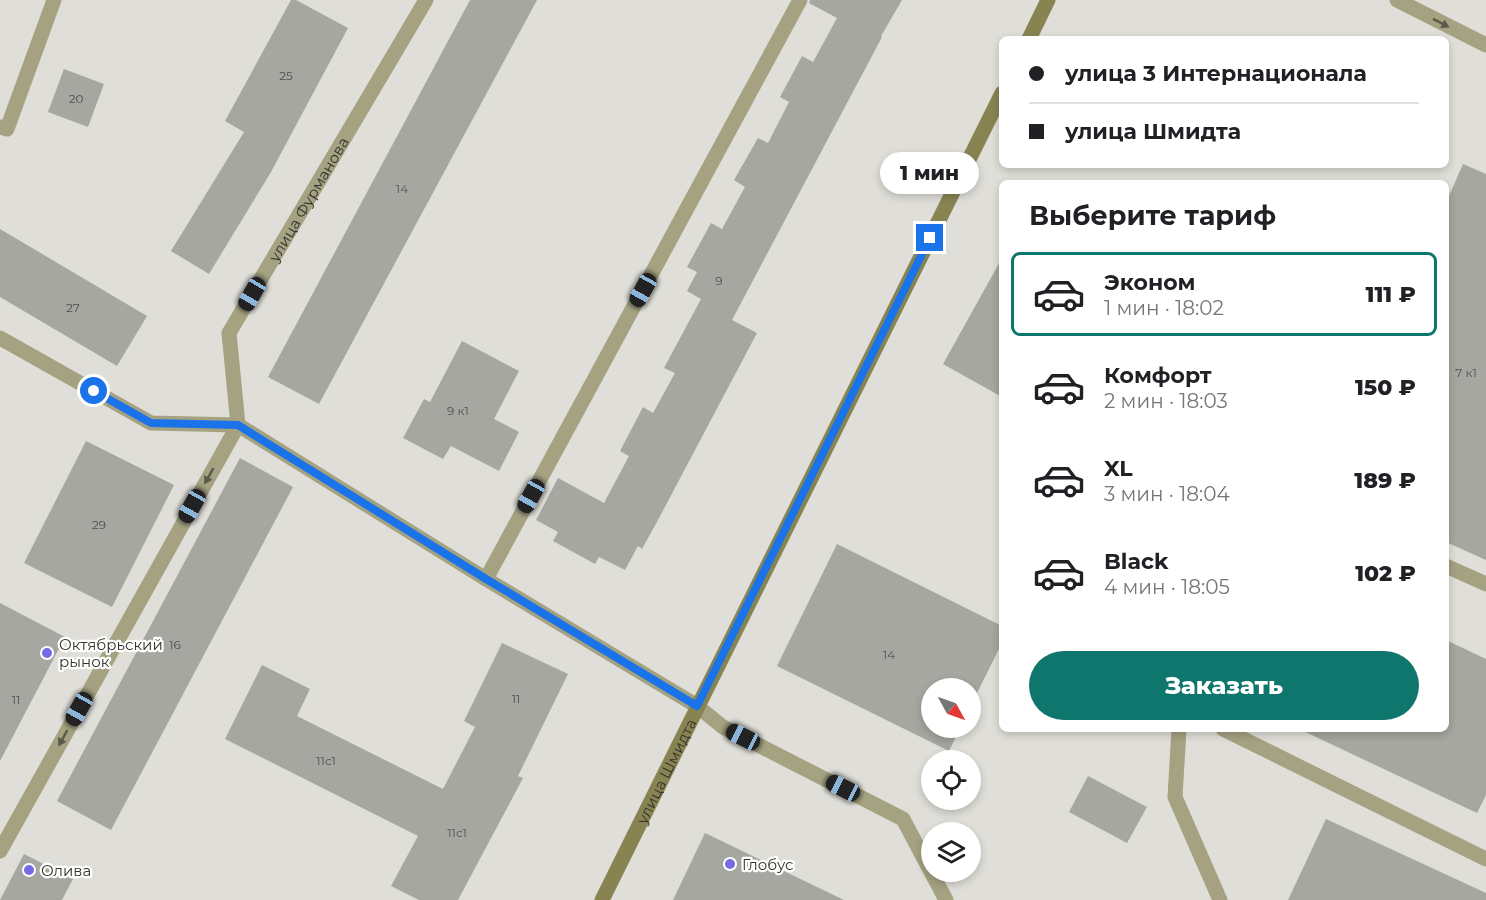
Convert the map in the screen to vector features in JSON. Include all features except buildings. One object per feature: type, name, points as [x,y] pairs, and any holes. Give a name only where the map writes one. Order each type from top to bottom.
[{"type":"main road","points":[[1030,36],[1048,0]]},
{"type":"main road","name":"улица Шмидта","points":[[602,900],[999,99]]},
{"type":"street","points":[[0,127],[7,129],[54,0]]},
{"type":"street","name":"улица Фурманова","points":[[238,425],[229,333],[426,0]]},
{"type":"street","points":[[486,579],[800,0]]},
{"type":"street","points":[[1397,0],[1486,45]]},
{"type":"street","points":[[0,338],[151,423],[238,425],[486,579],[697,706],[723,727],[903,819],[946,900]]},
{"type":"street","points":[[0,851],[238,425]]},
{"type":"street","points":[[1449,567],[1486,584]]},
{"type":"street","points":[[1179,732],[1176,797],[1220,900]]},
{"type":"street","points":[[1229,732],[1486,859]]},
{"type":"place","name":"Октябрьский рынок","points":[[47,653]]},
{"type":"place","name":"Глобус","points":[[730,864]]},
{"type":"place","name":"Олива","points":[[29,870]]},
{"type":"route","points":[[94,391],[151,423],[238,425],[486,579],[697,706],[930,238]]}]
